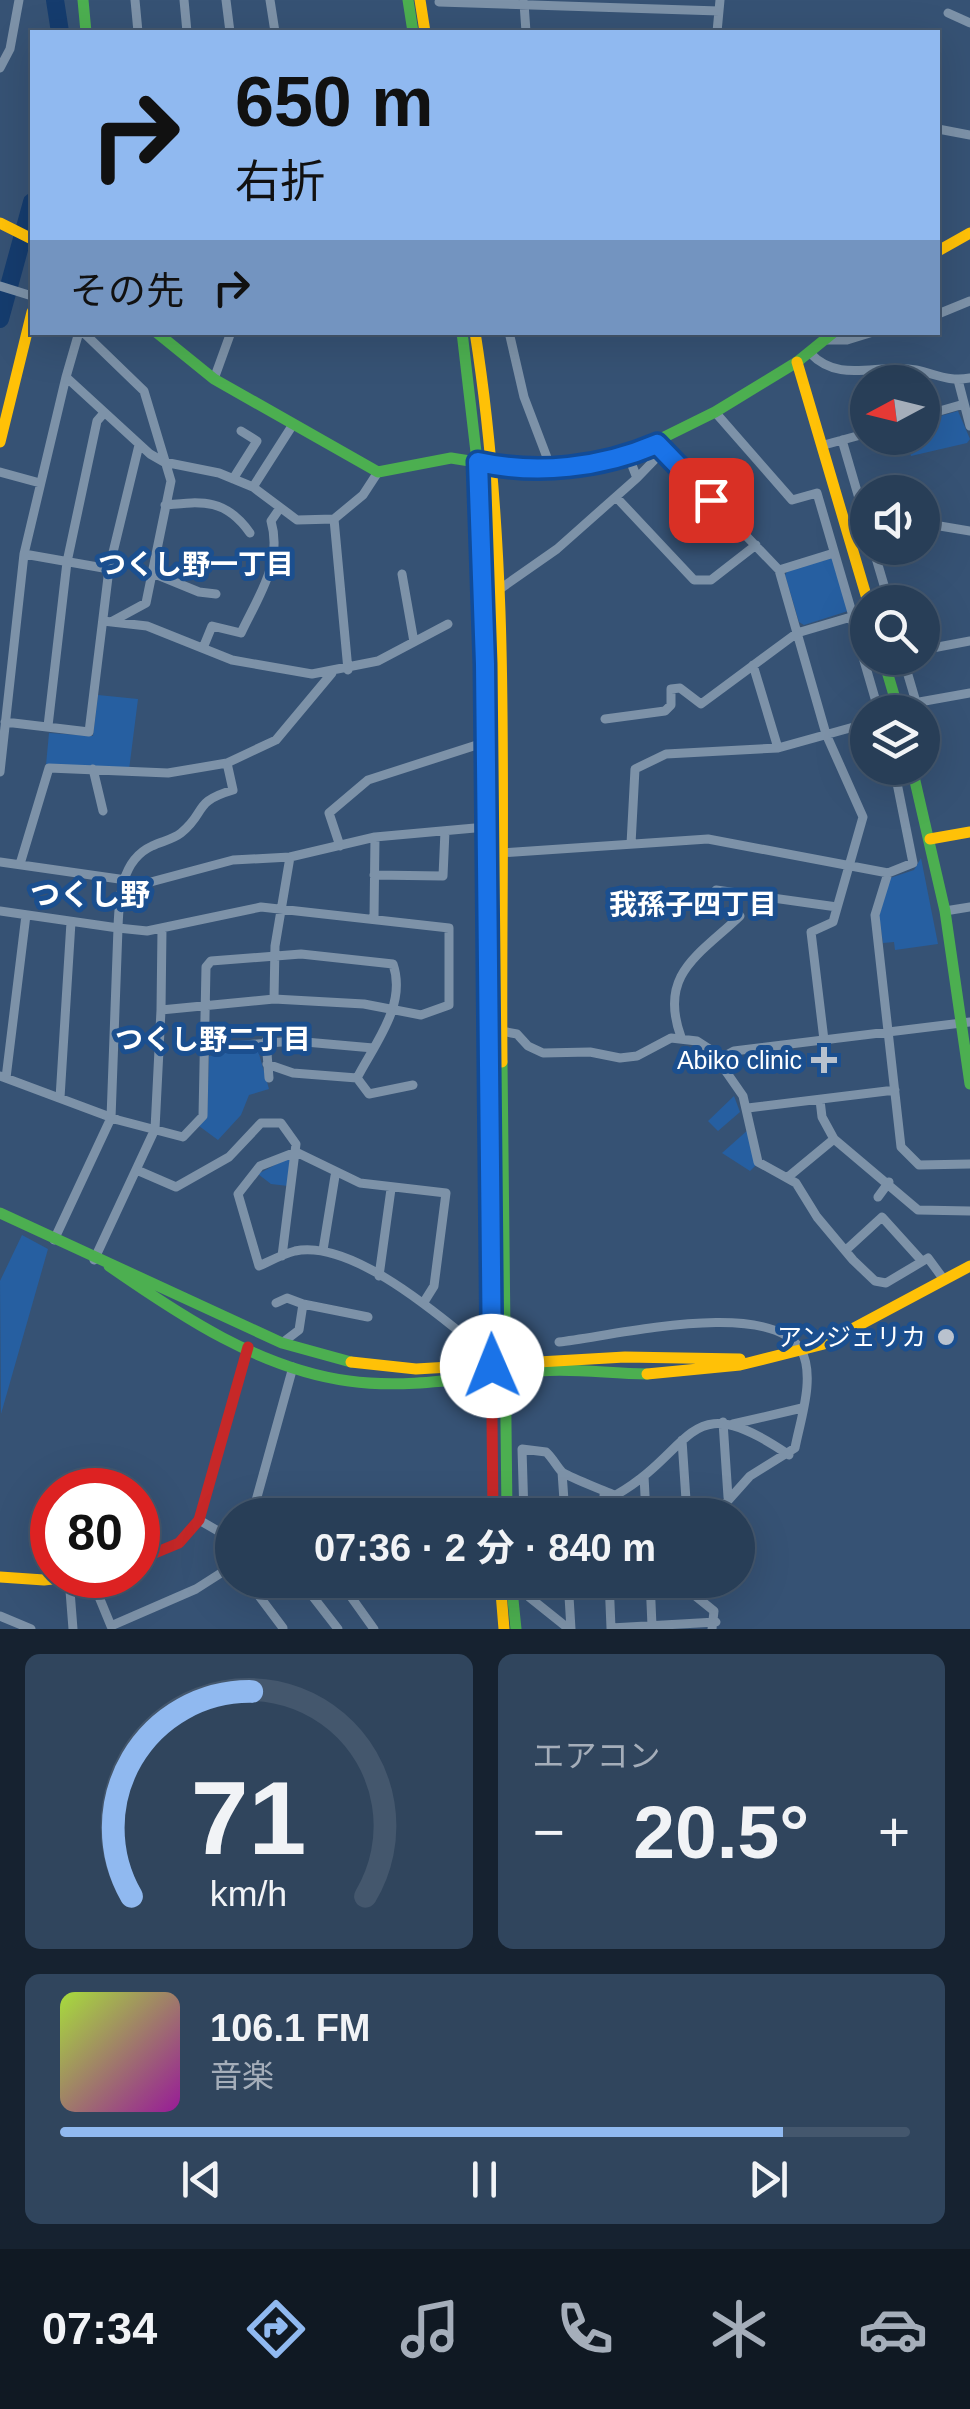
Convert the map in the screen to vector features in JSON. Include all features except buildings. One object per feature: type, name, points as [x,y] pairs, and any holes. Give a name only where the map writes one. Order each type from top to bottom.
[{"type":"main road","points":[[85,0],[86,30]]},
{"type":"main road","points":[[408,0],[414,30]]},
{"type":"main road","points":[[420,0],[425,30]]},
{"type":"main road","points":[[0,222],[30,238]]},
{"type":"main road","points":[[940,250],[970,233]]},
{"type":"main road","points":[[0,442],[30,320]]},
{"type":"main road","points":[[160,335],[214,379],[378,472],[452,458],[552,468],[660,447],[797,362],[830,336]]},
{"type":"main road","points":[[462,335],[478,462],[486,742],[494,1498]]},
{"type":"main road","points":[[476,335],[494,465],[506,1498]]},
{"type":"main road","points":[[797,362],[863,585]]},
{"type":"main road","points":[[916,785],[966,1022],[970,1084]]},
{"type":"main road","points":[[930,839],[970,832]]},
{"type":"main road","points":[[0,1213],[94,1260],[282,1343],[372,1368],[492,1371]]},
{"type":"main road","points":[[108,1266],[168,1306],[292,1367],[370,1382],[648,1356],[755,1360],[802,1351],[846,1334],[942,1277],[970,1266]]},
{"type":"main road","points":[[160,1550],[178,1542],[199,1520],[248,1347]]},
{"type":"main road","points":[[0,1577],[30,1577]]},
{"type":"main road","points":[[501,1598],[504,1629]]},
{"type":"main road","points":[[512,1598],[516,1629]]},
{"type":"street","points":[[0,68],[10,49],[19,0]]},
{"type":"street","points":[[135,0],[138,30]]},
{"type":"street","points":[[184,0],[188,30]]},
{"type":"street","points":[[226,0],[230,30]]},
{"type":"street","points":[[270,0],[275,30]]},
{"type":"street","points":[[439,2],[720,6]]},
{"type":"street","points":[[524,2],[526,30]]},
{"type":"street","points":[[948,12],[970,22]]},
{"type":"street","points":[[940,129],[970,134]]},
{"type":"street","points":[[0,286],[30,295]]},
{"type":"street","points":[[940,313],[970,301]]},
{"type":"street","points":[[0,772],[6,722],[5,670],[24,554],[66,377],[80,335]]},
{"type":"street","points":[[84,335],[144,391],[171,481],[146,603],[107,622]]},
{"type":"street","points":[[214,379],[229,335]]},
{"type":"street","points":[[511,335],[524,396],[552,468]]},
{"type":"street","points":[[830,336],[847,340],[863,335]]},
{"type":"street","points":[[810,353],[820,364],[845,371],[916,370],[958,380],[970,378]]},
{"type":"street","points":[[66,377],[139,445],[164,462],[233,478],[298,520],[334,519],[363,494],[378,472]]},
{"type":"street","points":[[958,380],[970,426]]},
{"type":"street","points":[[940,411],[964,404]]},
{"type":"street","points":[[715,412],[792,500],[817,493],[850,609]]},
{"type":"street","points":[[48,726],[67,562],[97,421],[104,413]]},
{"type":"street","points":[[254,488],[292,426]]},
{"type":"street","points":[[233,478],[257,441],[245,431]]},
{"type":"street","points":[[824,445],[850,438]]},
{"type":"street","points":[[842,440],[852,475]]},
{"type":"street","points":[[6,722],[88,732],[107,622],[109,570],[139,445]]},
{"type":"street","points":[[497,592],[546,557],[616,497],[637,478],[660,447],[778,570],[826,734],[863,817],[830,926],[810,932],[824,1040]]},
{"type":"street","points":[[628,455],[637,478]]},
{"type":"street","points":[[0,472],[40,482]]},
{"type":"street","points":[[616,497],[694,580],[710,580],[756,546]]},
{"type":"street","points":[[165,505],[211,500],[237,514],[250,533]]},
{"type":"street","points":[[204,648],[212,626],[240,633],[273,564],[276,537],[271,521],[280,508]]},
{"type":"street","points":[[334,519],[348,670]]},
{"type":"street","points":[[940,527],[970,532]]},
{"type":"street","points":[[778,570],[834,552]]},
{"type":"street","points":[[24,554],[109,570]]},
{"type":"street","points":[[155,574],[199,592],[216,594]]},
{"type":"street","points":[[402,574],[414,642]]},
{"type":"street","points":[[605,720],[665,711],[671,705],[671,688],[680,688],[702,704],[797,633],[850,617]]},
{"type":"street","points":[[107,622],[147,626],[204,648],[288,672],[332,673],[348,670],[448,624]]},
{"type":"street","points":[[940,647],[970,642]]},
{"type":"street","points":[[753,665],[778,748]]},
{"type":"street","points":[[20,864],[49,768],[168,774],[227,763],[276,740],[332,673]]},
{"type":"street","points":[[940,698],[970,693]]},
{"type":"street","points":[[630,844],[635,769],[666,754],[778,748],[850,728]]},
{"type":"street","points":[[340,846],[329,812],[368,780],[486,742]]},
{"type":"street","points":[[54,1240],[112,1118],[118,928],[124,880],[132,862],[151,846],[181,833],[206,798],[233,790],[227,763]]},
{"type":"street","points":[[93,769],[104,810]]},
{"type":"street","points":[[499,853],[708,839],[848,862],[888,873],[913,863],[897,785]]},
{"type":"street","points":[[0,862],[147,883],[233,860],[290,857],[375,837],[486,827]]},
{"type":"street","points":[[374,874],[443,876],[445,831]]},
{"type":"street","points":[[374,918],[375,837]]},
{"type":"street","points":[[274,999],[275,954],[290,857]]},
{"type":"street","points":[[888,873],[875,916],[901,1147],[919,1165],[970,1164]]},
{"type":"street","points":[[716,890],[836,907]]},
{"type":"street","points":[[945,911],[970,907]]},
{"type":"street","points":[[0,911],[118,928],[162,929],[239,909],[282,908],[449,928],[449,1005],[421,1015],[394,1008],[274,999],[162,1010]]},
{"type":"street","points":[[26,915],[3,1077],[112,1118],[183,1137],[203,1116],[206,967],[211,960],[275,954],[392,964],[397,977],[394,1008],[357,1078]]},
{"type":"street","points":[[681,1037],[671,996],[679,975],[740,916]]},
{"type":"street","points":[[60,1098],[70,922]]},
{"type":"street","points":[[94,1260],[140,1171],[155,1129],[162,929]]},
{"type":"street","points":[[719,1059],[734,1051],[966,1022]]},
{"type":"street","points":[[500,1031],[514,1032],[543,1053],[590,1052],[620,1058],[681,1037],[703,1044],[719,1059],[748,1108],[756,1160],[788,1177],[846,1250],[882,1283],[928,1258],[942,1277]]},
{"type":"street","points":[[206,1048],[266,1041],[373,1048]]},
{"type":"street","points":[[266,1041],[269,1078]]},
{"type":"street","points":[[268,1064],[293,1073],[357,1078],[369,1094],[413,1085]]},
{"type":"street","points":[[748,1108],[895,1090]]},
{"type":"street","points":[[820,1100],[822,1117],[850,1157],[889,1182],[918,1210],[970,1212]]},
{"type":"street","points":[[140,1171],[176,1187],[229,1157],[260,1122],[282,1123],[296,1152],[282,1256]]},
{"type":"street","points":[[788,1177],[834,1139]]},
{"type":"street","points":[[259,1266],[238,1194],[260,1166],[296,1152],[360,1183],[446,1194],[434,1286],[424,1302]]},
{"type":"street","points":[[323,1250],[335,1176]]},
{"type":"street","points":[[878,1196],[889,1182]]},
{"type":"street","points":[[379,1276],[390,1189]]},
{"type":"street","points":[[846,1250],[882,1218],[920,1260]]},
{"type":"street","points":[[244,1272],[282,1256],[323,1250],[424,1302],[467,1338]]},
{"type":"street","points":[[276,1303],[288,1298],[368,1317]]},
{"type":"street","points":[[282,1343],[299,1330],[303,1304]]},
{"type":"street","points":[[558,1342],[747,1320],[778,1328],[802,1351],[806,1380],[795,1448],[750,1476],[728,1497]]},
{"type":"street","points":[[257,1498],[292,1367]]},
{"type":"street","points":[[370,1382],[372,1368]]},
{"type":"street","points":[[562,1472],[584,1478],[604,1495],[616,1496],[702,1424],[728,1423],[802,1408]]},
{"type":"street","points":[[728,1423],[789,1455]]},
{"type":"street","points":[[728,1423],[728,1497]]},
{"type":"street","points":[[682,1440],[686,1498]]},
{"type":"street","points":[[523,1498],[522,1449],[546,1452],[562,1472],[564,1498]]},
{"type":"street","points":[[644,1476],[645,1498]]},
{"type":"street","points":[[199,1520],[215,1529]]},
{"type":"street","points":[[99,1598],[111,1626],[196,1590],[215,1577]]},
{"type":"street","points":[[72,1598],[74,1629]]},
{"type":"street","points":[[260,1598],[283,1628]]},
{"type":"street","points":[[314,1598],[338,1629]]},
{"type":"street","points":[[351,1598],[374,1629]]},
{"type":"street","points":[[530,1598],[570,1629]]},
{"type":"street","points":[[569,1598],[570,1629]]},
{"type":"street","points":[[610,1598],[611,1629]]},
{"type":"street","points":[[653,1598],[658,1627]]},
{"type":"street","points":[[596,1629],[714,1626],[714,1611],[698,1598]]},
{"type":"street","points":[[4,1621],[32,1629]]},
{"type":"shaded area","points":[[958,411],[970,439],[967,443],[940,449],[940,416]]},
{"type":"shaded area","points":[[833,558],[848,611],[804,625],[799,622],[785,575],[788,570]]},
{"type":"shaded area","points":[[98,695],[138,699],[129,770],[46,765],[49,733],[93,736]]},
{"type":"shaded area","points":[[921,858],[938,944],[895,950],[894,942],[883,943],[879,916],[890,878],[914,870]]},
{"type":"shaded area","points":[[257,1047],[269,1089],[249,1095],[241,1115],[218,1140],[199,1126],[207,1118],[209,1056]]},
{"type":"shaded area","points":[[734,1096],[740,1112],[718,1131],[708,1121]]},
{"type":"shaded area","points":[[749,1129],[756,1165],[750,1171],[722,1153]]},
{"type":"shaded area","points":[[292,1159],[288,1186],[271,1184],[258,1174]]},
{"type":"shaded area","points":[[22,1235],[48,1249],[1,1414],[0,1281]]},
{"type":"waterway","points":[[55,0],[60,30]]},
{"type":"waterway","points":[[0,319],[30,209]]},
{"type":"traffic: fast","points":[[83,0],[86,30]]},
{"type":"traffic: fast","points":[[408,0],[413,30]]},
{"type":"traffic: fast","points":[[160,335],[214,379],[378,472],[451,458],[520,469],[628,455],[715,412],[797,362],[830,335]]},
{"type":"traffic: fast","points":[[462,335],[481,495],[486,823]]},
{"type":"traffic: fast","points":[[888,675],[894,695]]},
{"type":"traffic: fast","points":[[916,785],[945,911],[970,1084]]},
{"type":"traffic: fast","points":[[502,1062],[507,1498]]},
{"type":"traffic: fast","points":[[0,1213],[282,1343],[351,1362]]},
{"type":"traffic: fast","points":[[109,1266],[223,1338],[316,1375],[397,1384],[553,1370],[647,1374]]},
{"type":"traffic: fast","points":[[513,1598],[516,1629]]},
{"type":"traffic: slow","points":[[420,0],[425,30]]},
{"type":"traffic: slow","points":[[0,223],[30,238]]},
{"type":"traffic: slow","points":[[940,250],[970,233]]},
{"type":"traffic: slow","points":[[0,442],[30,320]]},
{"type":"traffic: slow","points":[[475,335],[487,422],[500,605],[502,1062]]},
{"type":"traffic: slow","points":[[797,362],[863,585]]},
{"type":"traffic: slow","points":[[930,839],[970,832]]},
{"type":"traffic: slow","points":[[647,1374],[740,1365],[824,1344],[970,1266]]},
{"type":"traffic: slow","points":[[351,1362],[416,1369],[625,1357],[740,1359]]},
{"type":"traffic: slow","points":[[0,1577],[30,1579]]},
{"type":"traffic: slow","points":[[501,1598],[504,1629]]},
{"type":"traffic: jam","points":[[486,823],[493,1498]]},
{"type":"traffic: jam","points":[[160,1551],[179,1543],[199,1520],[248,1347]]},
{"type":"place","name":"Abiko clinic","points":[[824,1060]]},
{"type":"place","name":"アンジェリカ","points":[[946,1337]]},
{"type":"district","name":"つくし野一丁目","points":[[196,564]]},
{"type":"district","name":"つくし野","points":[[90,895]]},
{"type":"district","name":"我孫子四丁目","points":[[693,904]]},
{"type":"district","name":"つくし野二丁目","points":[[213,1039]]},
{"type":"route","points":[[492,1366],[485,664],[478,462],[520,469],[570,466],[616,458],[657,444],[711,500]]}]
